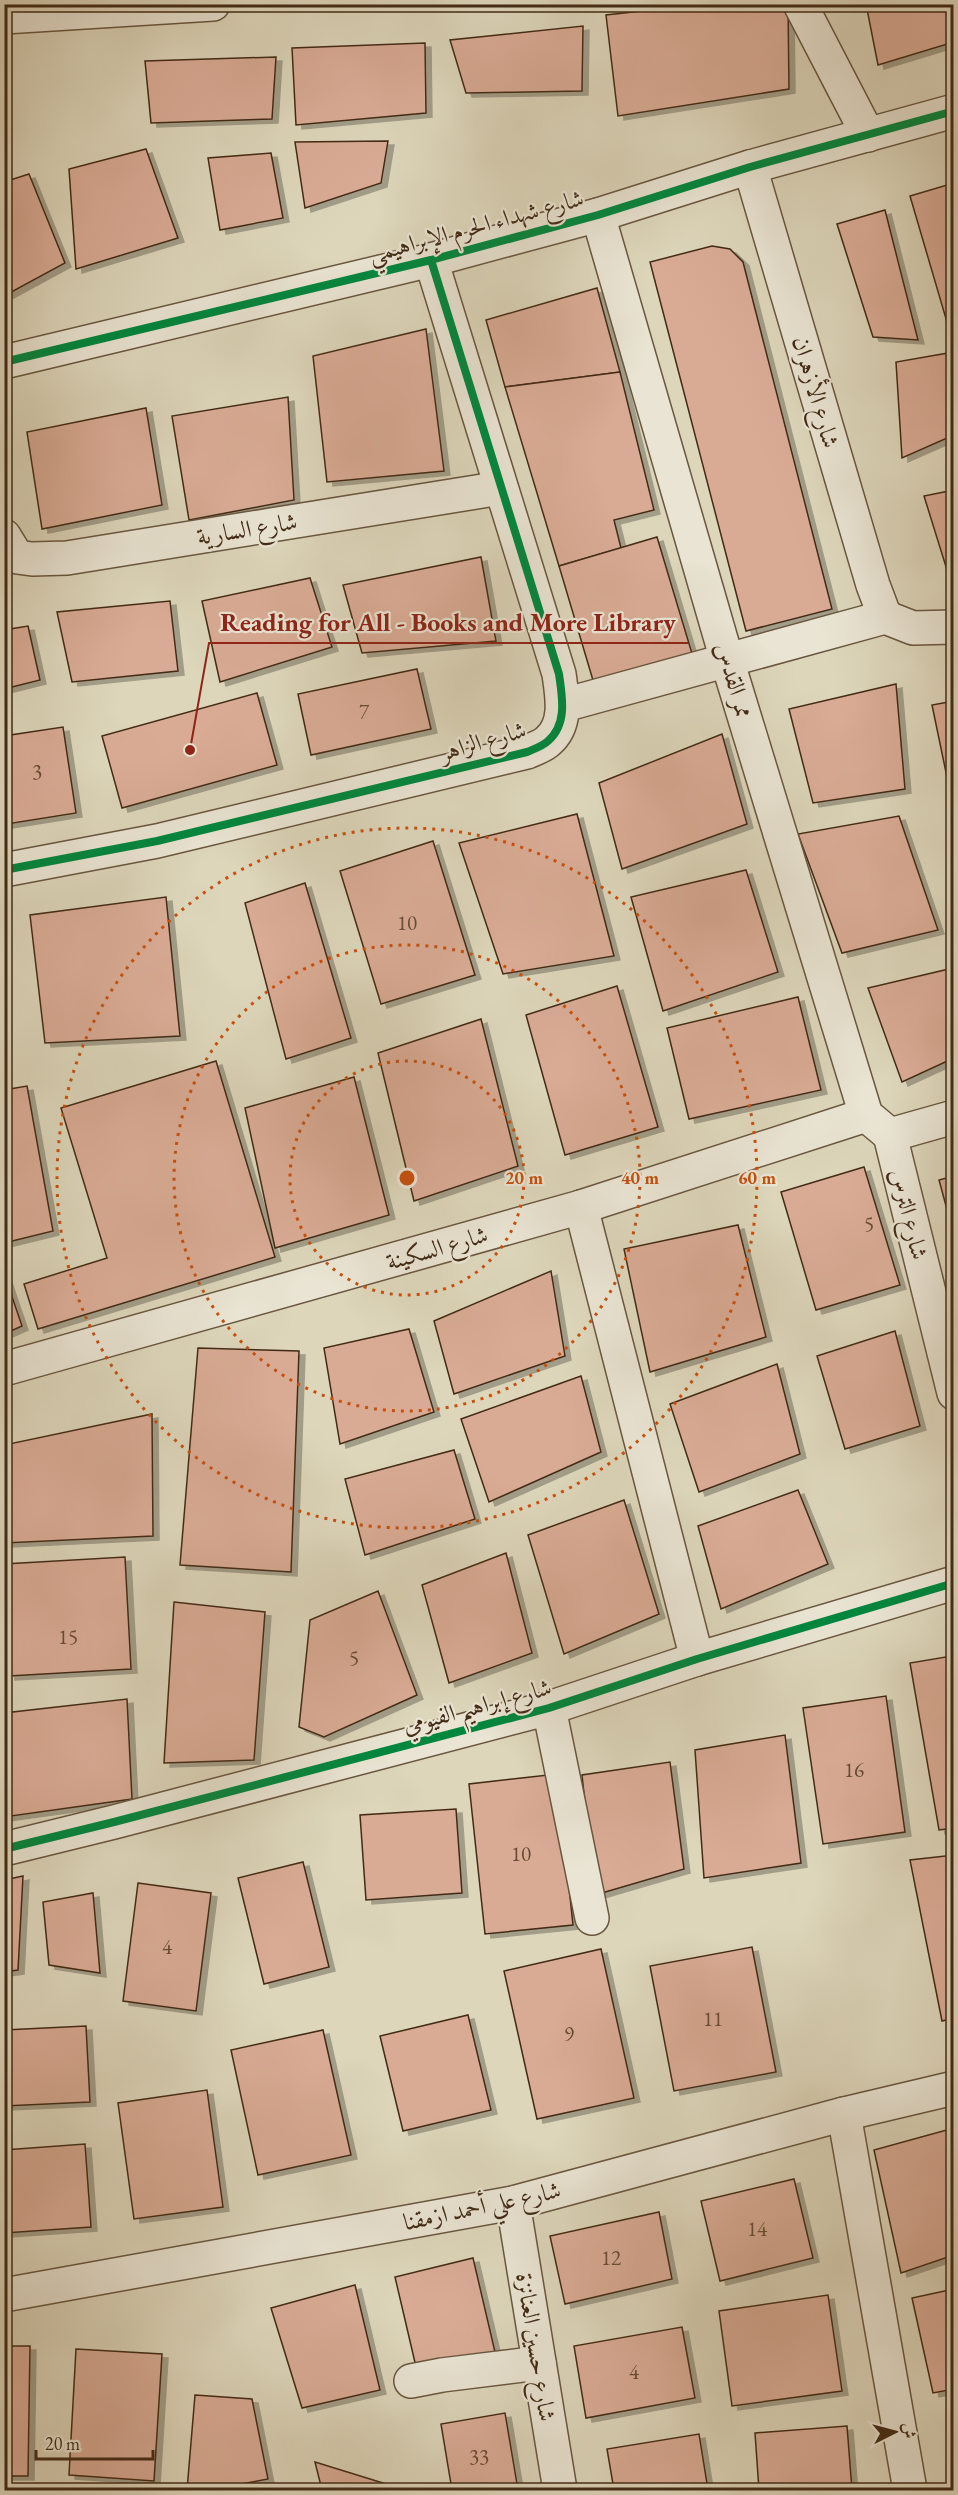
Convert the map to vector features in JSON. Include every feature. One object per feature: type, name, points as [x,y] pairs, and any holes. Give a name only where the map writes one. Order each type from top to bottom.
[{"type":"street","points":[[4,17],[213,4]]},
{"type":"street","points":[[800,4],[868,135]]},
{"type":"street","name":"شارع شهداء الحرم الإبراهيمي","points":[[4,362],[431,260],[598,214],[750,167],[954,111]]},
{"type":"street","name":"شارع الأزهران","points":[[750,167],[873,585],[885,617]]},
{"type":"street","name":"ممر القدس","points":[[598,214],[727,660],[878,1125]]},
{"type":"street","name":"شارع الزاهر","points":[[4,870],[157,841],[527,752],[549,741],[560,725],[564,705],[559,674],[431,260]]},
{"type":"street","name":"شارع السارية","points":[[4,536],[17,557],[67,558],[501,488]]},
{"type":"street","points":[[564,705],[885,617],[913,628],[954,627]]},
{"type":"street","name":"شارع الترس","points":[[954,1117],[878,1125],[954,1393]]},
{"type":"street","name":"شارع السكينة","points":[[4,1369],[878,1125]]},
{"type":"street","points":[[581,1207],[697,1659]]},
{"type":"street","name":"شارع إبراهيم الفيومي","points":[[4,1849],[549,1708],[697,1659],[954,1583]]},
{"type":"street","points":[[549,1708],[592,1918]]},
{"type":"street","name":"شارع علي أحمد ازمقنا","points":[[4,2295],[513,2203],[844,2114],[954,2088]]},
{"type":"street","points":[[844,2114],[910,2490]]},
{"type":"street","name":"شارع حسين العنانزة","points":[[513,2203],[560,2490]]},
{"type":"street","points":[[411,2381],[539,2363]]},
{"type":"building","points":[[705,4],[788,4],[789,89],[618,116],[606,15]]},
{"type":"building","points":[[866,4],[954,4],[954,42],[878,65]]},
{"type":"building","points":[[583,26],[582,91],[466,93],[450,40]]},
{"type":"building","points":[[425,43],[426,113],[296,125],[292,48]]},
{"type":"building","points":[[276,57],[272,119],[151,123],[145,61]]},
{"type":"building","points":[[388,141],[381,183],[305,208],[295,142]]},
{"type":"building","points":[[146,149],[178,238],[76,269],[69,169]]},
{"type":"building","points":[[271,153],[283,218],[220,230],[208,158]]},
{"type":"building","points":[[29,174],[65,263],[4,296],[4,182]]},
{"type":"building","points":[[954,183],[954,328],[949,329],[910,196]]},
{"type":"building","points":[[885,210],[918,340],[873,337],[837,224]]},
{"type":"building","points":[[712,246],[730,249],[743,262],[832,609],[746,631],[650,262]]},
{"type":"building","points":[[597,288],[620,372],[505,387],[486,320]]},
{"type":"building","points":[[426,329],[444,471],[327,482],[313,356]]},
{"type":"building","points":[[954,352],[954,435],[902,458],[896,362]]},
{"type":"building","points":[[620,372],[654,510],[614,520],[621,548],[559,566],[505,387]]},
{"type":"building","points":[[288,397],[294,500],[189,520],[172,416]]},
{"type":"building","points":[[146,408],[162,505],[42,529],[27,432]]},
{"type":"building","points":[[954,490],[954,569],[947,570],[924,496]]},
{"type":"building","points":[[657,537],[693,657],[595,687],[559,566]]},
{"type":"building","points":[[481,557],[496,641],[362,653],[343,585]]},
{"type":"building","points":[[310,578],[332,647],[220,682],[202,601]]},
{"type":"building","points":[[170,601],[178,671],[72,682],[57,612]]},
{"type":"building","points":[[28,626],[40,680],[4,689],[4,630]]},
{"type":"building","points":[[417,669],[431,729],[311,755],[298,694]]},
{"type":"building","points":[[896,684],[905,789],[813,803],[789,709]]},
{"type":"building","points":[[257,693],[277,765],[122,808],[102,736]]},
{"type":"building","points":[[954,701],[954,811],[932,705]]},
{"type":"building","points":[[63,727],[76,813],[7,824],[4,808],[4,736]]},
{"type":"building","points":[[722,734],[747,824],[622,869],[599,783]]},
{"type":"building","points":[[577,814],[614,956],[503,974],[459,843]]},
{"type":"building","points":[[899,816],[938,930],[842,953],[798,834]]},
{"type":"building","points":[[433,841],[475,975],[381,1004],[340,871]]},
{"type":"building","points":[[746,870],[778,972],[663,1011],[631,897]]},
{"type":"building","points":[[305,883],[351,1038],[286,1059],[245,903]]},
{"type":"building","points":[[166,897],[180,1036],[45,1043],[30,915]]},
{"type":"building","points":[[949,969],[954,986],[954,1058],[902,1082],[868,988]]},
{"type":"building","points":[[617,986],[658,1127],[565,1155],[526,1015]]},
{"type":"building","points":[[798,997],[821,1090],[689,1119],[667,1028]]},
{"type":"building","points":[[481,1019],[518,1166],[414,1201],[378,1053]]},
{"type":"building","points":[[216,1061],[275,1257],[38,1329],[24,1284],[107,1258],[61,1108]]},
{"type":"building","points":[[354,1077],[389,1215],[275,1248],[245,1108]]},
{"type":"building","points":[[27,1086],[53,1231],[4,1243],[4,1090]]},
{"type":"building","points":[[864,1167],[900,1285],[816,1310],[781,1192]]},
{"type":"building","points":[[954,1176],[954,1235],[939,1180]]},
{"type":"building","points":[[738,1225],[766,1337],[650,1372],[624,1249]]},
{"type":"building","points":[[551,1271],[565,1356],[454,1394],[434,1321]]},
{"type":"building","points":[[4,1273],[22,1326],[4,1334]]},
{"type":"building","points":[[409,1329],[434,1412],[340,1444],[324,1348]]},
{"type":"building","points":[[895,1331],[920,1426],[845,1449],[817,1356]]},
{"type":"building","points":[[198,1348],[299,1351],[291,1572],[180,1565]]},
{"type":"building","points":[[777,1364],[800,1454],[699,1492],[670,1404]]},
{"type":"building","points":[[581,1376],[601,1452],[489,1502],[461,1419]]},
{"type":"building","points":[[152,1414],[153,1536],[4,1543],[4,1445]]},
{"type":"building","points":[[454,1450],[475,1519],[365,1555],[345,1479]]},
{"type":"building","points":[[798,1490],[828,1564],[721,1609],[698,1526]]},
{"type":"building","points":[[624,1500],[659,1614],[564,1654],[528,1535]]},
{"type":"building","points":[[506,1553],[532,1653],[449,1683],[422,1585]]},
{"type":"building","points":[[125,1557],[131,1669],[9,1676],[4,1564]]},
{"type":"building","points":[[378,1591],[417,1695],[324,1737],[299,1727],[310,1620]]},
{"type":"building","points":[[174,1602],[265,1612],[254,1760],[164,1763]]},
{"type":"building","points":[[951,1651],[954,1651],[954,1828],[939,1830],[910,1663],[952,1656]]},
{"type":"building","points":[[886,1696],[905,1832],[823,1844],[803,1708]]},
{"type":"building","points":[[127,1699],[132,1799],[4,1817],[4,1713]]},
{"type":"building","points":[[785,1735],[801,1863],[704,1878],[695,1750]]},
{"type":"building","points":[[670,1762],[684,1869],[595,1895],[582,1775]]},
{"type":"building","points":[[557,1774],[573,1925],[485,1934],[469,1784]]},
{"type":"building","points":[[456,1809],[462,1893],[366,1900],[360,1815]]},
{"type":"building","points":[[954,1855],[954,2018],[942,2021],[910,1860]]},
{"type":"building","points":[[303,1862],[329,1967],[264,1984],[238,1878]]},
{"type":"building","points":[[23,1876],[18,1970],[4,1972],[4,1880]]},
{"type":"building","points":[[138,1883],[211,1893],[196,2011],[123,2001]]},
{"type":"building","points":[[93,1893],[100,1973],[49,1965],[43,1902]]},
{"type":"building","points":[[752,1947],[776,2072],[674,2091],[650,1966]]},
{"type":"building","points":[[601,1949],[634,2098],[537,2119],[504,1971]]},
{"type":"building","points":[[468,2015],[491,2110],[403,2131],[380,2036]]},
{"type":"building","points":[[86,2026],[90,2102],[4,2106],[4,2030]]},
{"type":"building","points":[[323,2030],[351,2155],[258,2175],[231,2050]]},
{"type":"building","points":[[207,2090],[223,2207],[134,2219],[118,2103]]},
{"type":"building","points":[[954,2128],[954,2255],[901,2273],[874,2150]]},
{"type":"building","points":[[85,2144],[91,2227],[4,2233],[4,2150]]},
{"type":"building","points":[[794,2179],[813,2258],[720,2281],[701,2201]]},
{"type":"building","points":[[659,2212],[672,2279],[565,2304],[550,2236]]},
{"type":"building","points":[[473,2258],[495,2352],[417,2371],[395,2277]]},
{"type":"building","points":[[355,2285],[380,2390],[302,2408],[271,2308]]},
{"type":"building","points":[[954,2289],[954,2389],[933,2393],[912,2298]]},
{"type":"building","points":[[828,2295],[842,2391],[732,2406],[719,2311]]},
{"type":"building","points":[[682,2327],[695,2398],[586,2418],[574,2346]]},
{"type":"building","points":[[4,2346],[30,2346],[28,2476],[4,2476]]},
{"type":"building","points":[[76,2349],[162,2354],[154,2481],[69,2475]]},
{"type":"building","points":[[195,2395],[252,2399],[268,2479],[210,2490],[187,2490]]},
{"type":"building","points":[[505,2413],[518,2490],[452,2490],[441,2424]]},
{"type":"building","points":[[847,2426],[852,2490],[759,2490],[755,2433]]},
{"type":"building","points":[[699,2434],[708,2490],[614,2490],[607,2449]]},
{"type":"building","points":[[315,2462],[399,2488],[401,2490],[322,2490]]},
{"type":"cycle path","points":[[4,362],[431,260],[598,215],[750,167],[954,111]]},
{"type":"cycle path","points":[[4,870],[157,841],[527,752],[544,744],[554,734],[559,726],[562,709],[559,674],[431,260]]},
{"type":"cycle path","points":[[4,1849],[549,1708],[697,1659],[954,1583]]},
{"type":"place","name":"Reading for All - Books and More Library","points":[[190,750]]}]
